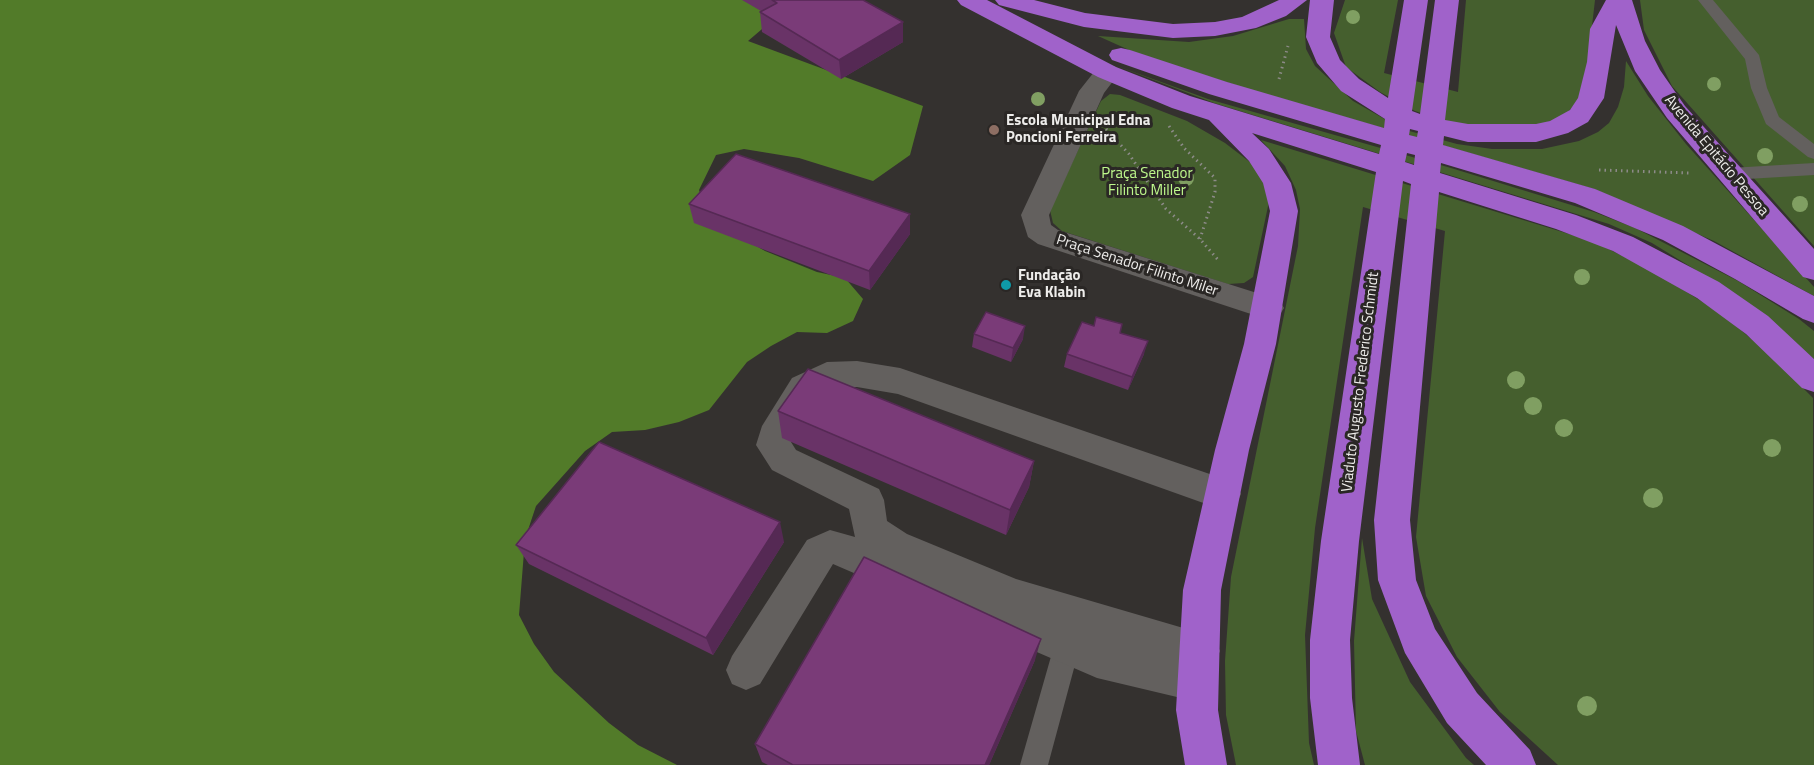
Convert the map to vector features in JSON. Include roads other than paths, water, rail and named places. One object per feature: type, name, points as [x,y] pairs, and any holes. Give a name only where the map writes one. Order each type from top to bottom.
[{"type":"highway","points":[[969,0],[1107,72],[1216,115],[1481,195],[1623,244],[1708,290],[1757,326],[1814,379]]},
{"type":"highway","points":[[982,0],[1118,54],[1197,82],[1585,196],[1673,233],[1746,271],[1814,311]]},
{"type":"highway","points":[[1007,0],[1084,20],[1173,31],[1215,29],[1248,23],[1278,11],[1295,0]]},
{"type":"highway","points":[[1322,0],[1318,37],[1329,63],[1350,86],[1388,110],[1416,122],[1468,134],[1506,135],[1536,134],[1559,127],[1579,116],[1591,98],[1599,62],[1602,29],[1619,0]]},
{"type":"highway","name":"Viaduto Augusto Frederico Schmidt","points":[[1339,765],[1331,698],[1330,640],[1340,541],[1378,253],[1416,0]]},
{"type":"highway","points":[[1448,0],[1441,32],[1437,69],[1392,520],[1397,580],[1419,640],[1462,708],[1515,765]]},
{"type":"highway","name":"Avenida Epitácio Pessoa","points":[[1619,0],[1648,71],[1676,112],[1814,269]]},
{"type":"highway","points":[[1206,765],[1197,710],[1202,590],[1268,308],[1284,211],[1277,183],[1259,155],[1216,115]]},
{"type":"street","name":"Praça Senador Filinto Miler","points":[[1107,72],[1092,91],[1035,215],[1038,230],[1048,237],[1268,308]]},
{"type":"street","points":[[1199,667],[1013,596],[894,546],[870,530],[866,500],[784,460],[773,445],[780,426],[804,387],[827,375],[857,374],[900,381],[1223,494]]},
{"type":"street","points":[[746,670],[820,552],[830,547],[844,550],[1096,659],[1199,667]]},
{"type":"lane","points":[[1705,0],[1753,58],[1759,88],[1772,120],[1814,153]]},
{"type":"lane","points":[[1730,174],[1814,169]]},
{"type":"lane","points":[[1034,765],[1067,646]]},
{"type":"place","name":"Escola Municipal Edna Poncioni Ferreira","points":[[994,130]]},
{"type":"place","name":"Fundação Eva Klabin","points":[[1006,285]]},
{"type":"park label","name":"Praça Senador Filinto Miller","points":[[1147,182]]}]
